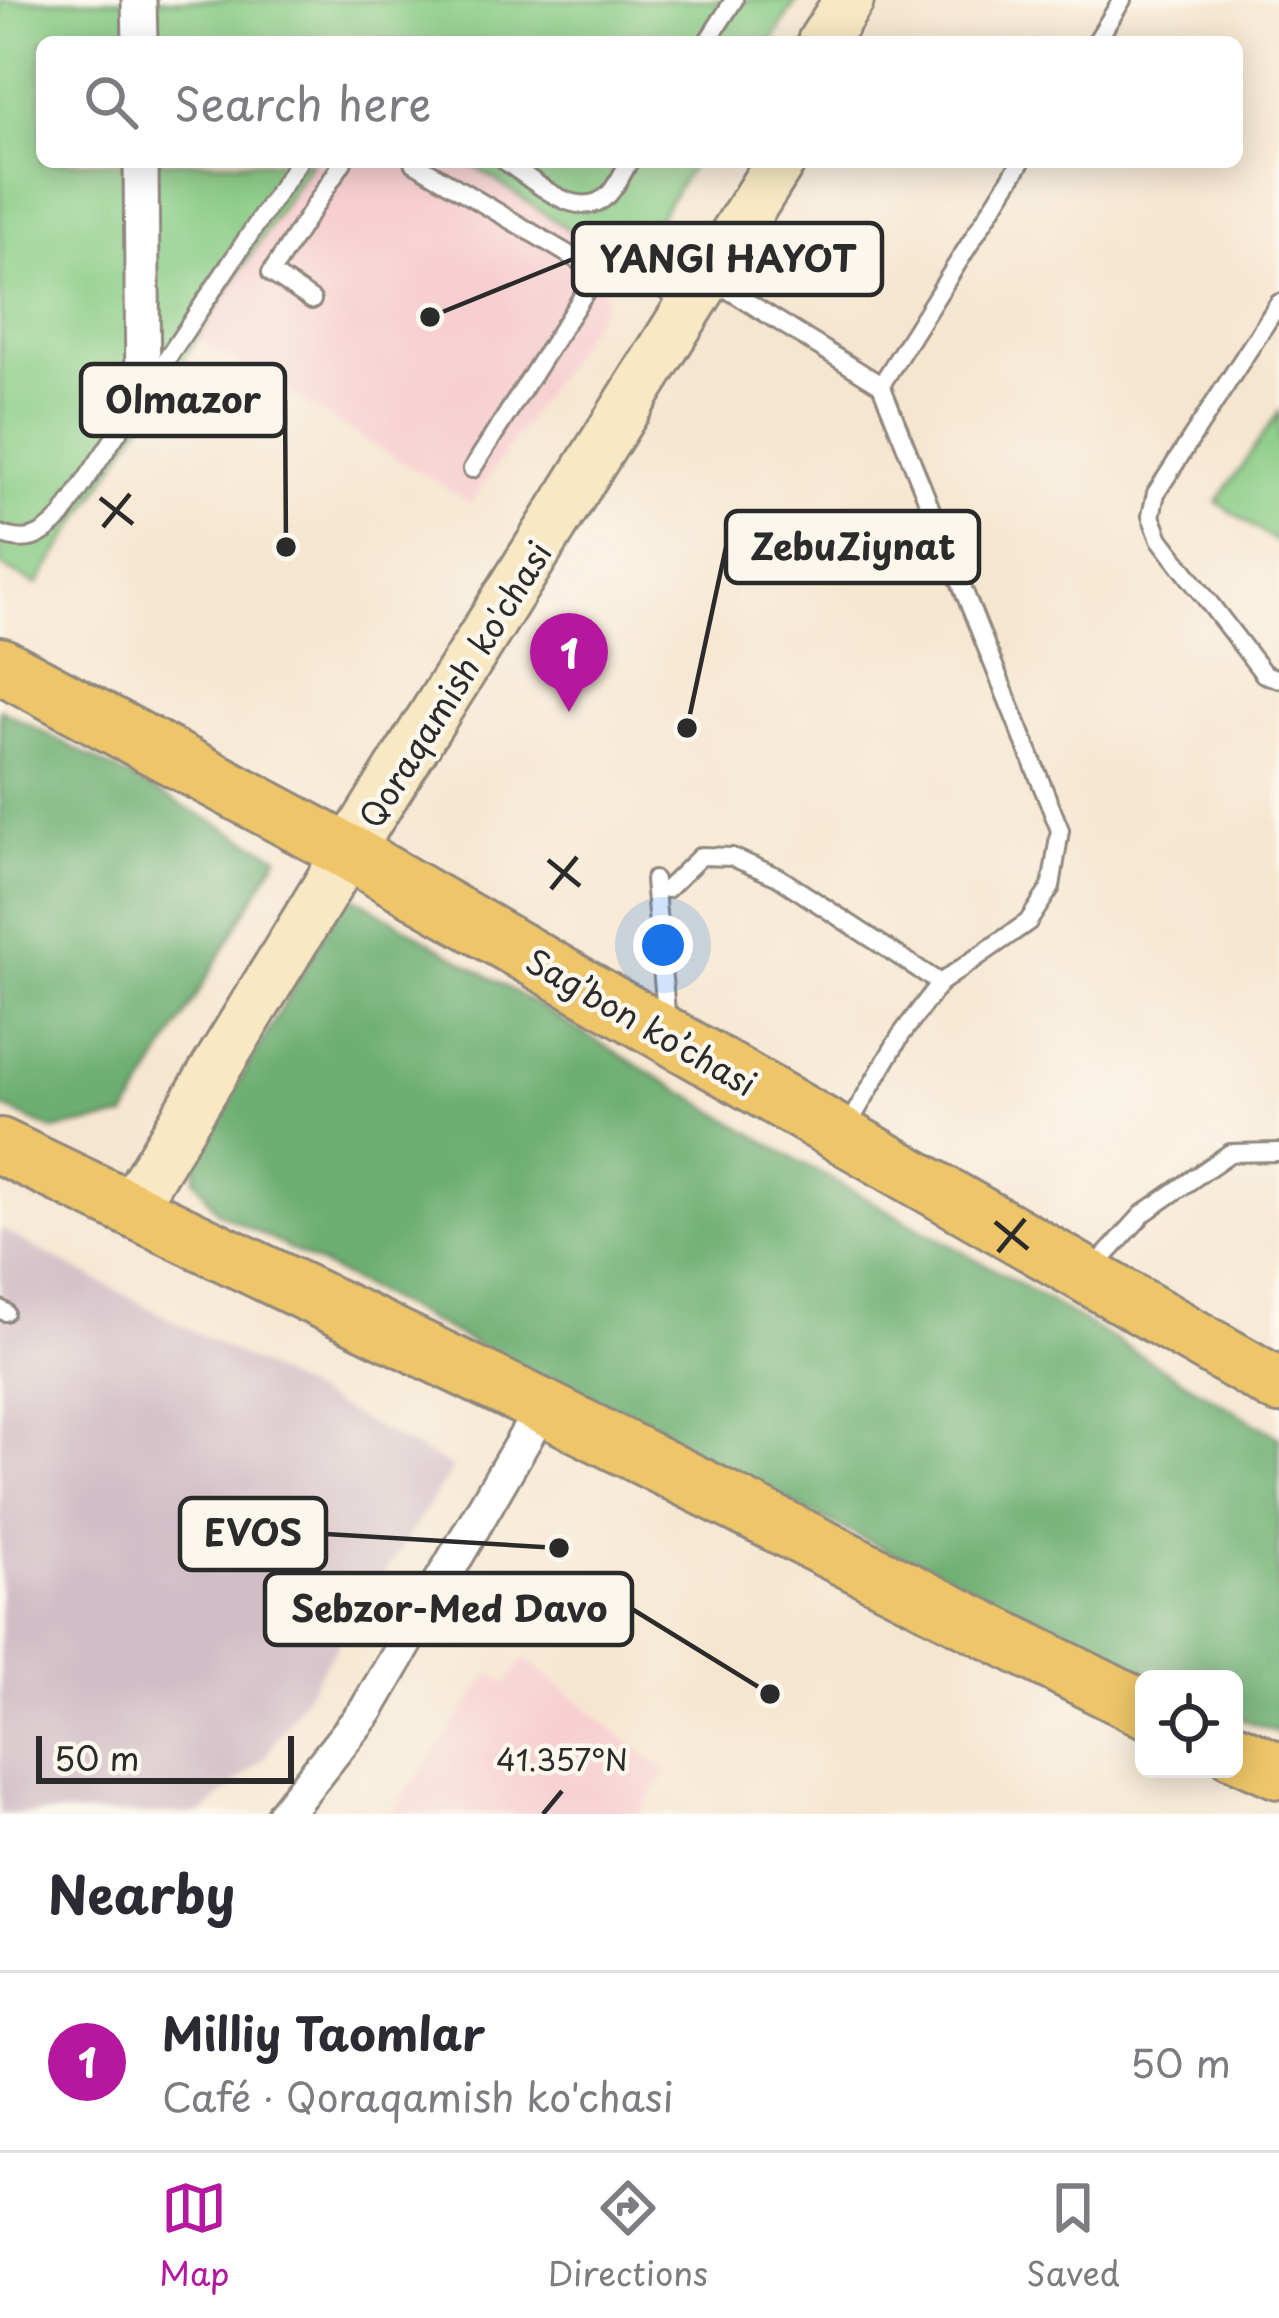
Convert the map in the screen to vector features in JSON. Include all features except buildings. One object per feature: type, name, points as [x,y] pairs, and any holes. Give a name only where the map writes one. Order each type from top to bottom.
[{"type":"main road","points":[[826,36],[849,0]]},
{"type":"main road","points":[[858,36],[880,0]]},
{"type":"main road","name":"Qoraqamish ko'chasi","points":[[688,291],[743,168]]},
{"type":"main road","name":"Qoraqamish ko'chasi","points":[[118,1203],[335,845],[688,291],[776,168]]},
{"type":"main road","name":"Sag’bon ko’chasi","points":[[0,665],[335,845],[1279,1386]]},
{"type":"main road","points":[[0,1146],[543,1407],[1135,1704]]},
{"type":"main road","points":[[1243,1755],[1279,1771]]},
{"type":"street","points":[[139,0],[140,36]]},
{"type":"street","points":[[141,168],[143,394]]},
{"type":"street","points":[[284,1814],[366,1711],[543,1407]]},
{"type":"lane","points":[[711,36],[734,0]]},
{"type":"lane","points":[[1100,36],[1122,0]]},
{"type":"lane","points":[[0,534],[25,542],[45,534],[62,516],[294,168]]},
{"type":"lane","points":[[312,300],[271,273],[339,168]]},
{"type":"lane","points":[[423,168],[598,272]]},
{"type":"lane","points":[[515,168],[580,206],[608,195],[625,168]]},
{"type":"lane","points":[[881,385],[1017,168]]},
{"type":"lane","points":[[472,470],[598,272],[623,263],[881,385],[1060,830],[1051,887],[1028,922],[940,983],[901,1035],[842,1136]]},
{"type":"lane","points":[[1279,304],[1156,493],[1151,516],[1160,539],[1264,674],[1279,679]]},
{"type":"lane","points":[[669,1036],[661,885],[701,856],[732,857],[778,877],[940,983]]},
{"type":"lane","points":[[1087,1276],[1144,1214],[1230,1153],[1279,1152]]},
{"type":"shaded area","points":[[307,168],[477,168],[590,244],[606,301],[471,503],[194,337]]},
{"type":"shaded area","points":[[0,1229],[453,1468],[265,1757],[201,1814],[0,1814]]},
{"type":"shaded area","points":[[525,1658],[666,1772],[638,1814],[390,1814],[491,1673],[506,1684]]},
{"type":"green space","points":[[0,0],[797,0],[775,36],[36,36],[36,168],[307,168],[37,585],[0,565]]},
{"type":"green space","points":[[477,168],[690,168],[639,248],[606,231],[590,244]]},
{"type":"green space","points":[[1279,412],[1279,544],[1217,502]]},
{"type":"green space","points":[[0,709],[278,856],[126,1117],[52,1130],[0,1105]]},
{"type":"green space","points":[[348,893],[795,1159],[1001,1273],[1279,1437],[1279,1733],[1243,1719],[1243,1670],[1135,1673],[617,1417],[218,1212],[195,1180],[196,1156]]},
{"type":"place","name":"YANGI HAYOT","points":[[430,317]]},
{"type":"place","name":"Olmazor","points":[[286,547]]},
{"type":"place","name":"Milliy Taomlar","points":[[569,712]]},
{"type":"place","name":"ZebuZiynat","points":[[687,728]]},
{"type":"place","name":"EVOS","points":[[559,1548]]},
{"type":"place","name":"Sebzor-Med Davo","points":[[770,1694]]}]
